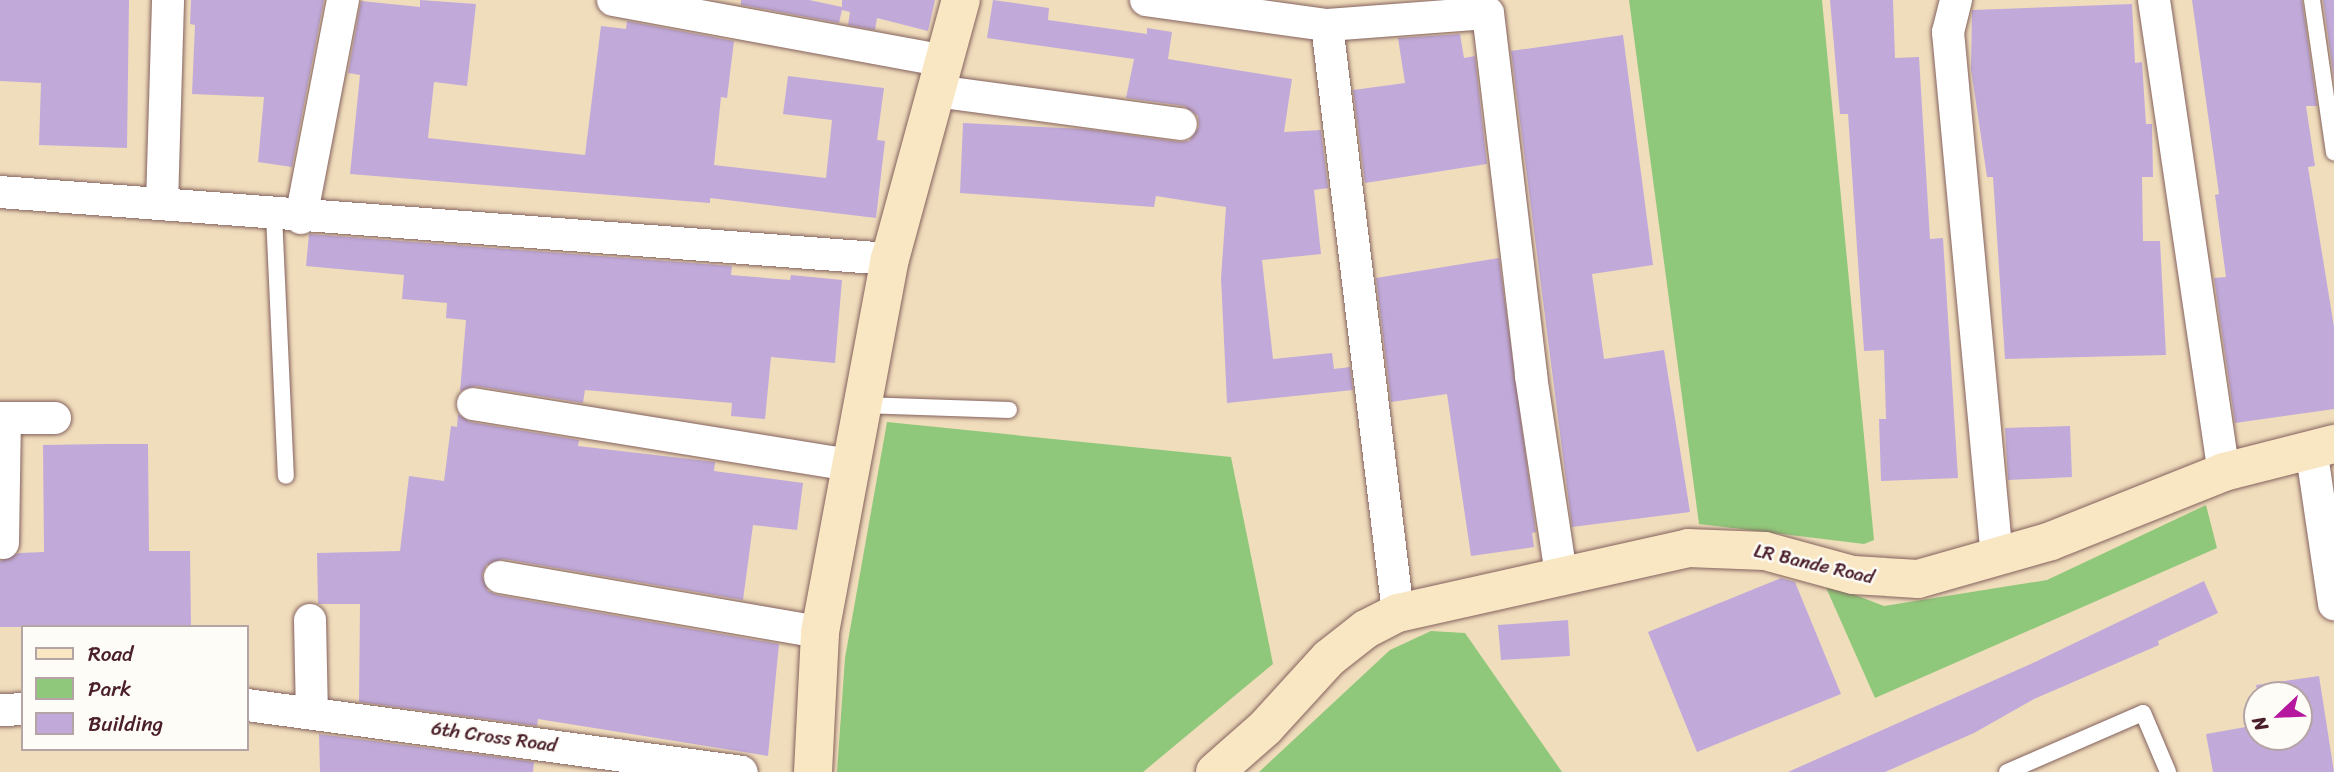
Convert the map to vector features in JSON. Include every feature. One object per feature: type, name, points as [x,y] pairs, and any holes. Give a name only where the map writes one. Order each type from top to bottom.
[{"type":"street","points":[[162,204],[168,0]]},
{"type":"street","points":[[288,216],[343,0]]},
{"type":"street","points":[[613,0],[765,14],[940,76],[1181,124]]},
{"type":"street","points":[[813,772],[820,632],[862,405],[890,259],[961,0]]},
{"type":"street","points":[[1146,0],[1327,25],[1488,13],[1531,376],[1561,574]]},
{"type":"street","points":[[1956,0],[1948,32],[1997,558]]},
{"type":"street","points":[[2154,0],[2224,472]]},
{"type":"street","points":[[1327,25],[1398,613]]},
{"type":"street","points":[[0,192],[288,216],[890,259]]},
{"type":"street","points":[[473,404],[851,465]]},
{"type":"street","points":[[3,543],[3,418],[54,418]]},
{"type":"street","points":[[2323,446],[2334,604]]},
{"type":"street","name":"LR Bande Road","points":[[1215,772],[1284,709],[1329,658],[1357,635],[1398,613],[1655,552],[1728,546],[1883,579],[1918,579],[1997,558],[2224,472],[2323,446]]},
{"type":"street","points":[[500,578],[820,632]]},
{"type":"street","points":[[310,620],[312,712]]},
{"type":"street","name":"6th Cross Road","points":[[248,705],[741,772]]},
{"type":"street","points":[[0,710],[21,709]]},
{"type":"lane","points":[[2312,0],[2334,152]]},
{"type":"lane","points":[[286,476],[288,216]]},
{"type":"lane","points":[[862,405],[1009,410]]},
{"type":"lane","points":[[2007,772],[2143,713],[2168,772]]},
{"type":"green space","points":[[1629,0],[1822,0],[1874,540],[1864,544],[1699,524]]},
{"type":"green space","points":[[887,422],[1231,457],[1273,664],[1143,772],[837,772],[845,658]]},
{"type":"green space","points":[[2206,505],[2217,548],[1875,698],[1824,583],[1884,606],[2047,580]]},
{"type":"green space","points":[[1431,631],[1465,633],[1562,772],[1259,772],[1390,650]]},
{"type":"building","points":[[0,0],[129,0],[127,148],[39,145],[41,83],[0,81]]},
{"type":"building","points":[[191,0],[324,0],[292,167],[258,162],[264,97],[192,94],[195,25],[190,24]]},
{"type":"building","points":[[420,0],[476,4],[467,86],[434,82],[428,138],[585,155],[601,26],[626,29],[627,21],[734,41],[727,98],[721,97],[714,165],[826,178],[832,120],[783,114],[788,76],[884,88],[877,140],[885,141],[876,218],[710,198],[710,203],[350,174],[360,75],[348,73],[361,1],[420,7]]},
{"type":"building","points":[[741,0],[809,0],[842,7],[842,0],[935,0],[928,31],[877,18],[875,30],[848,25],[850,12],[842,10],[839,23],[741,5]]},
{"type":"building","points":[[993,0],[1049,8],[1048,20],[1147,34],[1147,28],[1172,32],[1168,59],[1292,79],[1284,132],[1321,130],[1328,188],[1314,190],[1321,254],[1262,260],[1273,359],[1332,353],[1334,369],[1350,367],[1353,390],[1227,403],[1221,278],[1226,207],[1156,196],[1154,207],[960,193],[963,123],[1084,129],[1179,142],[1189,141],[1199,127],[1198,116],[1184,106],[1126,98],[1134,59],[987,38]]},
{"type":"building","points":[[1830,0],[1893,0],[1895,58],[1919,57],[1930,239],[1943,238],[1958,478],[1881,481],[1879,419],[1886,419],[1884,350],[1864,351],[1848,114],[1840,114]]},
{"type":"building","points":[[2192,0],[2302,0],[2317,106],[2306,106],[2315,166],[2308,167],[2334,327],[2334,409],[2235,423],[2214,278],[2226,277],[2215,195],[2219,194]]},
{"type":"building","points":[[2323,0],[2334,0],[2334,79]]},
{"type":"building","points":[[2132,4],[2135,63],[2142,62],[2146,124],[2152,124],[2153,177],[2142,177],[2143,241],[2160,241],[2166,355],[2005,359],[1993,177],[1987,177],[1971,69],[1972,10]]},
{"type":"building","points":[[1460,34],[1464,58],[1475,56],[1487,164],[1365,183],[1353,90],[1405,83],[1398,38]]},
{"type":"building","points":[[1623,35],[1653,265],[1592,274],[1604,359],[1664,350],[1690,512],[1572,527],[1511,51]]},
{"type":"building","points":[[309,234],[732,266],[731,275],[790,280],[791,275],[842,280],[835,363],[771,357],[765,419],[731,416],[732,403],[585,390],[583,403],[476,386],[460,391],[466,320],[446,318],[447,303],[402,299],[404,275],[306,266]]},
{"type":"building","points":[[1499,258],[1536,532],[1532,533],[1534,547],[1471,556],[1447,394],[1391,402],[1376,278]]},
{"type":"building","points":[[458,414],[470,422],[579,440],[578,446],[715,462],[714,471],[803,483],[797,530],[753,525],[743,600],[503,559],[486,565],[482,575],[488,591],[497,595],[779,644],[768,756],[538,719],[537,726],[359,702],[360,604],[318,604],[317,553],[400,551],[409,476],[444,481],[451,426],[457,427]]},
{"type":"building","points":[[2070,426],[2072,477],[2008,480],[2005,428]]},
{"type":"building","points":[[148,444],[149,551],[190,551],[191,625],[0,627],[0,561],[19,553],[44,552],[43,445]]},
{"type":"building","points":[[1781,578],[1795,582],[1841,694],[1697,752],[1648,632]]},
{"type":"building","points":[[2204,581],[2218,613],[2158,641],[2159,645],[2034,699],[1974,733],[1885,772],[1788,772],[2035,662]]},
{"type":"building","points":[[1568,620],[1570,656],[1501,660],[1498,625]]},
{"type":"building","points":[[2319,676],[2334,772],[2213,772],[2206,734],[2243,727],[2243,751],[2313,751],[2313,681],[2284,681]]},
{"type":"building","points":[[319,734],[534,762],[533,772],[320,772]]}]
